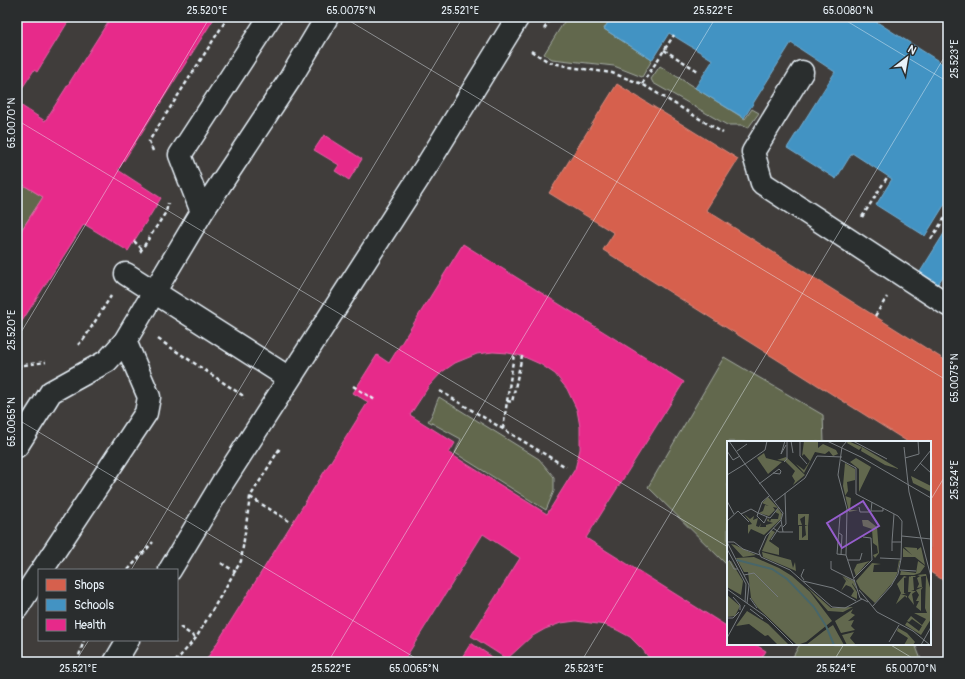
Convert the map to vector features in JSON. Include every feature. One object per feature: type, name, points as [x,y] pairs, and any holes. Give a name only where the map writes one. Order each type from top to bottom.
[{"type":"street","points":[[202,212],[180,155],[270,17]]},
{"type":"street","points":[[17,446],[51,392],[107,361],[130,332],[202,212],[290,79],[327,17]]},
{"type":"street","points":[[171,569],[223,482],[422,173],[518,17]]},
{"type":"street","points":[[802,72],[753,152],[762,183],[948,305]]},
{"type":"street","points":[[126,274],[289,378]]},
{"type":"street","points":[[43,569],[146,413],[149,397],[130,332]]},
{"type":"street","points":[[17,608],[38,576]]},
{"type":"street","points":[[115,662],[127,641]]},
{"type":"path","points":[[155,155],[149,141],[228,17]]},
{"type":"path","points":[[541,34],[552,17]]},
{"type":"path","points":[[642,84],[674,35]]},
{"type":"path","points":[[534,46],[531,51],[548,62],[570,68],[612,73],[642,84],[723,133]]},
{"type":"path","points":[[664,50],[698,71]]},
{"type":"path","points":[[848,239],[888,176]]},
{"type":"path","points":[[75,348],[84,339],[166,212],[169,198]]},
{"type":"path","points":[[931,239],[948,213]]},
{"type":"path","points":[[106,304],[130,332],[242,395],[244,400]]},
{"type":"path","points":[[503,429],[514,354]]},
{"type":"path","points":[[507,401],[512,402],[522,356]]},
{"type":"path","points":[[17,366],[53,361]]},
{"type":"path","points":[[353,386],[375,400]]},
{"type":"path","points":[[440,391],[566,467]]},
{"type":"path","points":[[175,662],[196,638],[236,572],[241,561],[250,497],[281,445]]},
{"type":"path","points":[[250,497],[292,523]]},
{"type":"path","points":[[129,569],[154,541]]},
{"type":"path","points":[[221,563],[236,572]]},
{"type":"path","points":[[180,627],[196,638]]},
{"type":"path","points":[[76,662],[84,641]]},
{"type":"shaded area","points":[[17,17],[948,17],[948,662],[17,662]]},
{"type":"green space","points":[[567,17],[611,17],[604,29],[652,60],[642,77],[614,66],[552,59],[544,54]]},
{"type":"green space","points":[[660,66],[745,119],[752,109],[759,113],[748,128],[741,125],[727,125],[653,83],[651,79]]},
{"type":"green space","points":[[17,181],[43,197],[17,237]]},
{"type":"green space","points":[[724,357],[823,415],[824,441],[727,441],[727,565],[648,487]]},
{"type":"green space","points":[[439,397],[539,459],[554,477],[554,491],[546,510],[455,453],[461,439],[428,421]]},
{"type":"green space","points":[[799,645],[915,645],[922,662],[790,662]]},
{"type":"building: Shops","points":[[617,84],[738,159],[706,210],[948,362],[948,583],[931,573],[931,441],[906,441],[603,250],[614,233],[549,193]]},
{"type":"building: Schools","points":[[611,17],[869,17],[948,67],[948,199],[925,236],[876,205],[892,179],[852,153],[836,179],[787,148],[835,72],[791,43],[744,118],[695,88],[713,60],[669,33],[652,60],[604,29]]},
{"type":"building: Schools","points":[[948,227],[948,269],[938,284],[920,272]]},
{"type":"building: Health","points":[[17,17],[71,17],[37,72],[34,70],[17,96]]},
{"type":"building: Health","points":[[111,17],[215,17],[118,170],[161,198],[128,251],[84,224],[17,329],[17,237],[43,197],[17,181],[17,103],[45,121]]},
{"type":"building: Health","points":[[324,135],[362,159],[349,180],[335,171],[339,165],[314,150]]},
{"type":"building: Health","points":[[463,244],[684,382],[586,538],[727,626],[727,645],[756,645],[766,651],[759,662],[652,662],[630,637],[605,625],[576,621],[561,623],[545,629],[531,637],[507,659],[471,636],[520,558],[483,534],[403,662],[205,662],[368,402],[353,393],[377,355],[389,363]],"holes":[[[493,352],[522,356],[540,364],[555,374],[567,389],[577,410],[580,427],[580,449],[575,469],[547,514],[449,453],[455,443],[410,415],[429,386],[442,372],[455,363],[477,354]]]},
{"type":"building: Health","points":[[471,643],[500,662],[459,662]]}]
